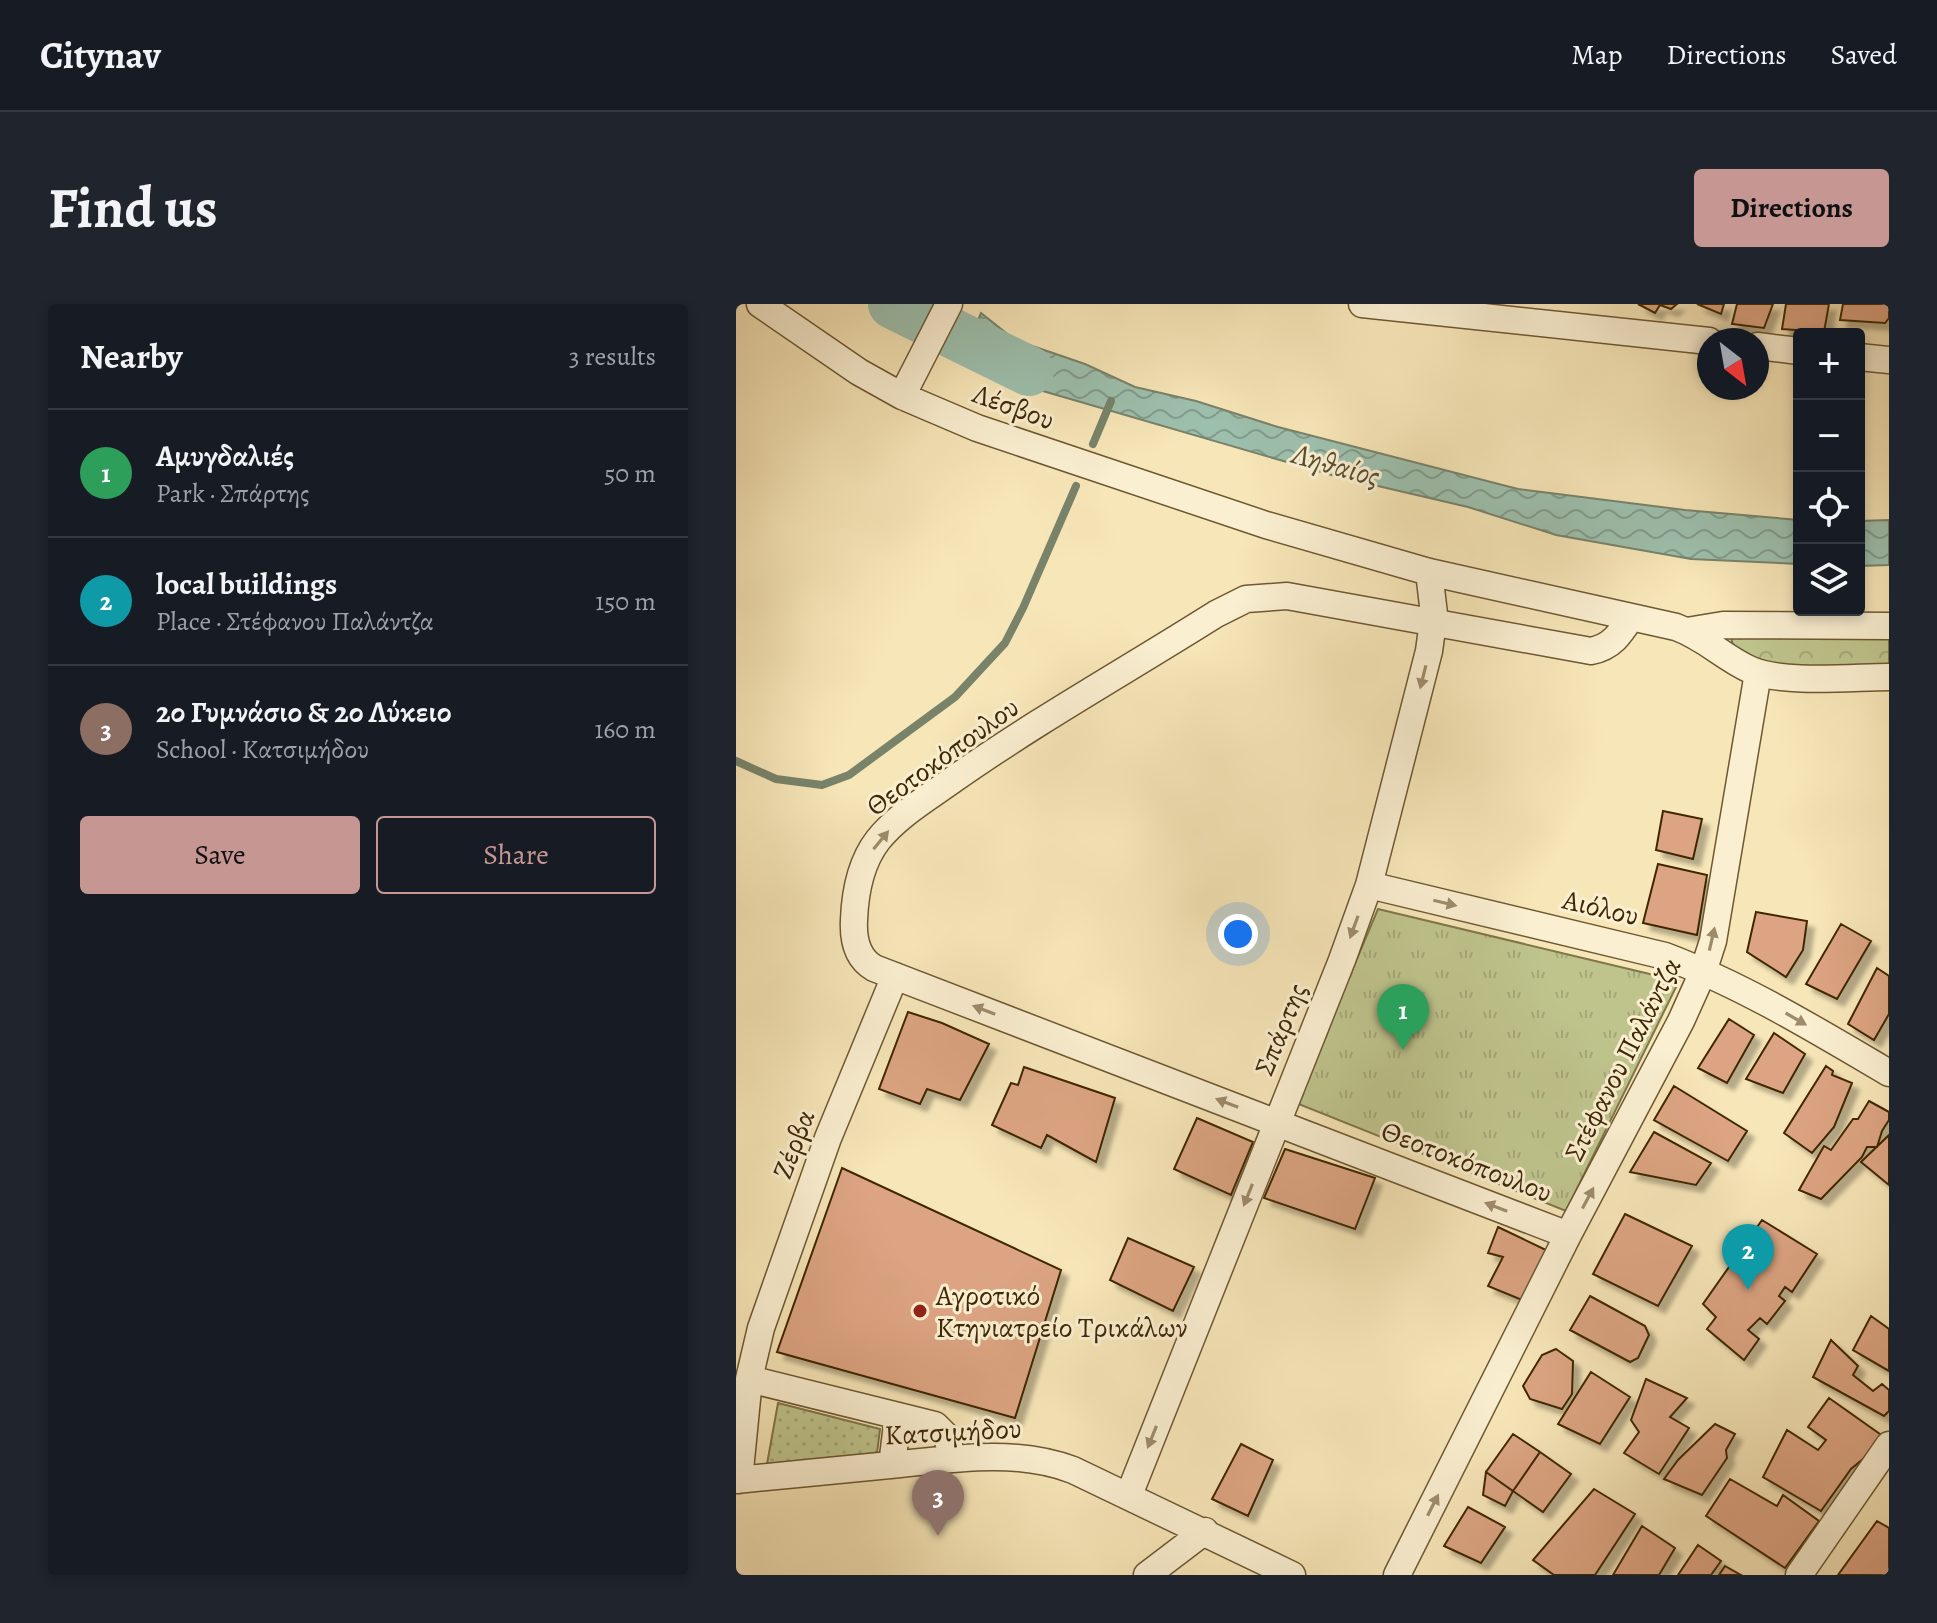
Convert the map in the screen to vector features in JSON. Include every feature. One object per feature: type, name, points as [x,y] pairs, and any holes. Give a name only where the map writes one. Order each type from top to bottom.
[{"type":"street","name":"Λέσβου","points":[[760,304],[859,372],[905,391],[977,428],[1266,525],[1429,572],[1687,631]]},
{"type":"street","points":[[905,391],[949,304]]},
{"type":"street","points":[[1362,304],[1503,311],[1697,339]]},
{"type":"street","points":[[1769,347],[1793,350]]},
{"type":"street","points":[[1865,358],[1889,360]]},
{"type":"street","name":"Σπάρτης","points":[[1129,1495],[1369,885],[1434,622],[1429,572]]},
{"type":"street","name":"Θεοτοκόπουλου","points":[[1568,1235],[868,965],[856,944],[855,904],[867,859],[886,832],[908,813],[995,752],[1216,614],[1246,599],[1287,596],[1591,651],[1603,649],[1618,638],[1631,617]]},
{"type":"street","points":[[1687,631],[1723,625],[1889,626]]},
{"type":"street","points":[[1687,631],[1758,673],[1781,677],[1889,677]]},
{"type":"street","name":"Στέφανου Παλάντζα","points":[[1397,1575],[1568,1235],[1681,1021],[1703,972],[1713,941],[1758,673]]},
{"type":"street","name":"Αιόλου","points":[[1369,885],[1649,951],[1703,972],[1781,1010],[1889,1073]]},
{"type":"street","name":"Ζέρβα","points":[[737,1480],[749,1379],[771,1294],[828,1138],[895,976]]},
{"type":"street","points":[[749,1379],[935,1425],[942,1430],[950,1446],[951,1459]]},
{"type":"street","points":[[892,1465],[898,1416]]},
{"type":"street","points":[[1799,1575],[1889,1445]]},
{"type":"street","name":"Κατσιμήδου","points":[[737,1480],[951,1459],[1013,1457],[1053,1462],[1129,1495],[1292,1575]]},
{"type":"street","points":[[1147,1575],[1205,1531]]},
{"type":"green space","points":[[1889,615],[1889,671],[1853,673],[1754,661],[1733,645],[1731,638]]},
{"type":"green space","points":[[1378,909],[1679,981],[1566,1211],[1296,1103]]},
{"type":"green space","points":[[778,1403],[880,1429],[877,1453],[767,1464]]},
{"type":"water","points":[[981,313],[1015,340],[1085,364],[1135,387],[1518,489],[1685,510],[1793,519],[1793,564],[1691,559],[1556,535],[1468,507],[1335,476],[1036,389],[962,358]]},
{"type":"water","points":[[1889,520],[1889,565],[1865,566],[1865,521]]},
{"type":"building","points":[[1638,304],[1677,304],[1671,309],[1660,305],[1655,313]]},
{"type":"building","points":[[1697,304],[1724,304],[1721,314]]},
{"type":"building","points":[[1737,304],[1773,304],[1764,328],[1732,324]]},
{"type":"building","points":[[1786,304],[1829,304],[1825,328],[1782,329]]},
{"type":"building","points":[[1843,304],[1889,304],[1889,318],[1885,323],[1840,320]]},
{"type":"building","points":[[1663,811],[1702,819],[1693,859],[1656,850]]},
{"type":"building","points":[[1658,864],[1707,875],[1697,935],[1643,923]]},
{"type":"building","points":[[1756,912],[1807,921],[1803,950],[1786,977],[1747,952]]},
{"type":"building","points":[[1841,924],[1871,941],[1837,999],[1806,984]]},
{"type":"building","points":[[1877,968],[1889,976],[1889,1014],[1874,1040],[1848,1024]]},
{"type":"building","points":[[908,1012],[989,1044],[960,1100],[927,1089],[920,1104],[879,1089]]},
{"type":"building","points":[[1729,1019],[1754,1035],[1727,1083],[1698,1068]]},
{"type":"building","points":[[1774,1033],[1805,1054],[1783,1093],[1746,1079]]},
{"type":"building","points":[[1826,1066],[1833,1071],[1832,1075],[1852,1083],[1834,1127],[1812,1153],[1784,1133]]},
{"type":"building","points":[[1024,1067],[1115,1098],[1096,1162],[1047,1135],[1041,1148],[992,1125],[1011,1083],[1018,1085]]},
{"type":"building","points":[[1674,1086],[1747,1131],[1728,1161],[1654,1120]]},
{"type":"building","points":[[1869,1101],[1889,1112],[1889,1120],[1877,1147],[1867,1147],[1862,1157],[1821,1199],[1799,1190],[1824,1146],[1831,1150]]},
{"type":"building","points":[[1197,1118],[1253,1142],[1231,1195],[1174,1169]]},
{"type":"building","points":[[1654,1132],[1711,1163],[1696,1185],[1630,1172]]},
{"type":"building","points":[[1889,1135],[1889,1185],[1861,1162]]},
{"type":"building","points":[[1285,1149],[1375,1178],[1355,1229],[1264,1198]]},
{"type":"building","name":"Αγροτικό Κτηνιατρείο Τρικάλων","points":[[842,1168],[1061,1270],[1015,1418],[777,1352]]},
{"type":"building","points":[[1625,1214],[1692,1246],[1658,1306],[1593,1274]]},
{"type":"building","points":[[1762,1220],[1817,1254],[1792,1292],[1785,1287],[1779,1296],[1785,1301],[1767,1324],[1760,1318],[1748,1330],[1759,1339],[1744,1360],[1707,1329],[1716,1317],[1703,1304]]},
{"type":"building","points":[[1498,1227],[1548,1251],[1522,1300],[1488,1286],[1503,1257],[1488,1253]]},
{"type":"building","points":[[1128,1238],[1194,1267],[1173,1311],[1110,1280]]},
{"type":"building","points":[[1590,1296],[1645,1326],[1649,1335],[1638,1358],[1630,1362],[1570,1330]]},
{"type":"building","points":[[1871,1316],[1889,1329],[1889,1371],[1853,1350]]},
{"type":"building","points":[[1831,1340],[1858,1366],[1853,1375],[1873,1391],[1882,1384],[1889,1390],[1889,1411],[1884,1416],[1813,1377]]},
{"type":"building","points":[[1556,1349],[1573,1361],[1572,1394],[1562,1409],[1530,1399],[1523,1386],[1542,1355]]},
{"type":"building","points":[[1591,1372],[1630,1397],[1600,1444],[1558,1424]]},
{"type":"building","points":[[1646,1379],[1687,1398],[1670,1417],[1689,1428],[1659,1474],[1624,1453],[1639,1432],[1631,1420]]},
{"type":"building","points":[[1829,1398],[1887,1439],[1851,1469],[1821,1511],[1763,1477],[1787,1430],[1818,1450],[1826,1440],[1808,1427]]},
{"type":"building","points":[[1715,1424],[1735,1434],[1726,1450],[1727,1458],[1702,1495],[1664,1479],[1678,1460]]},
{"type":"building","points":[[1513,1434],[1540,1452],[1513,1491],[1486,1472]]},
{"type":"building","points":[[1241,1444],[1273,1460],[1248,1516],[1212,1499]]},
{"type":"building","points":[[1540,1452],[1571,1474],[1543,1512],[1513,1491]]},
{"type":"building","points":[[1486,1472],[1513,1491],[1505,1506],[1483,1495]]},
{"type":"building","points":[[1730,1479],[1777,1506],[1783,1495],[1819,1521],[1785,1568],[1706,1516]]},
{"type":"building","points":[[1594,1489],[1635,1514],[1595,1575],[1554,1575],[1533,1560]]},
{"type":"building","points":[[1468,1507],[1505,1527],[1481,1563],[1444,1546]]},
{"type":"building","points":[[1877,1521],[1889,1528],[1889,1575],[1838,1575]]},
{"type":"building","points":[[1642,1526],[1675,1548],[1659,1575],[1613,1575]]},
{"type":"building","points":[[1698,1545],[1721,1561],[1711,1575],[1678,1575]]},
{"type":"building","points":[[1725,1566],[1741,1575],[1719,1575]]},
{"type":"waterway","name":"Ληθαίος","points":[[893,304],[1029,371]]},
{"type":"waterway","points":[[1093,444],[1111,401]]},
{"type":"waterway","points":[[736,761],[776,779],[822,785],[849,775],[955,697],[1005,643],[1076,486]]},
{"type":"place","name":"Αμυγδαλιές","points":[[1403,1050]]},
{"type":"place","name":"local buildings","points":[[1748,1290]]},
{"type":"place","name":"Αγροτικό Κτηνιατρείο Τρικάλων","points":[[920,1311]]},
{"type":"place","name":"2ο Γυμνάσιο & 2ο Λύκειο","points":[[938,1536]]}]
